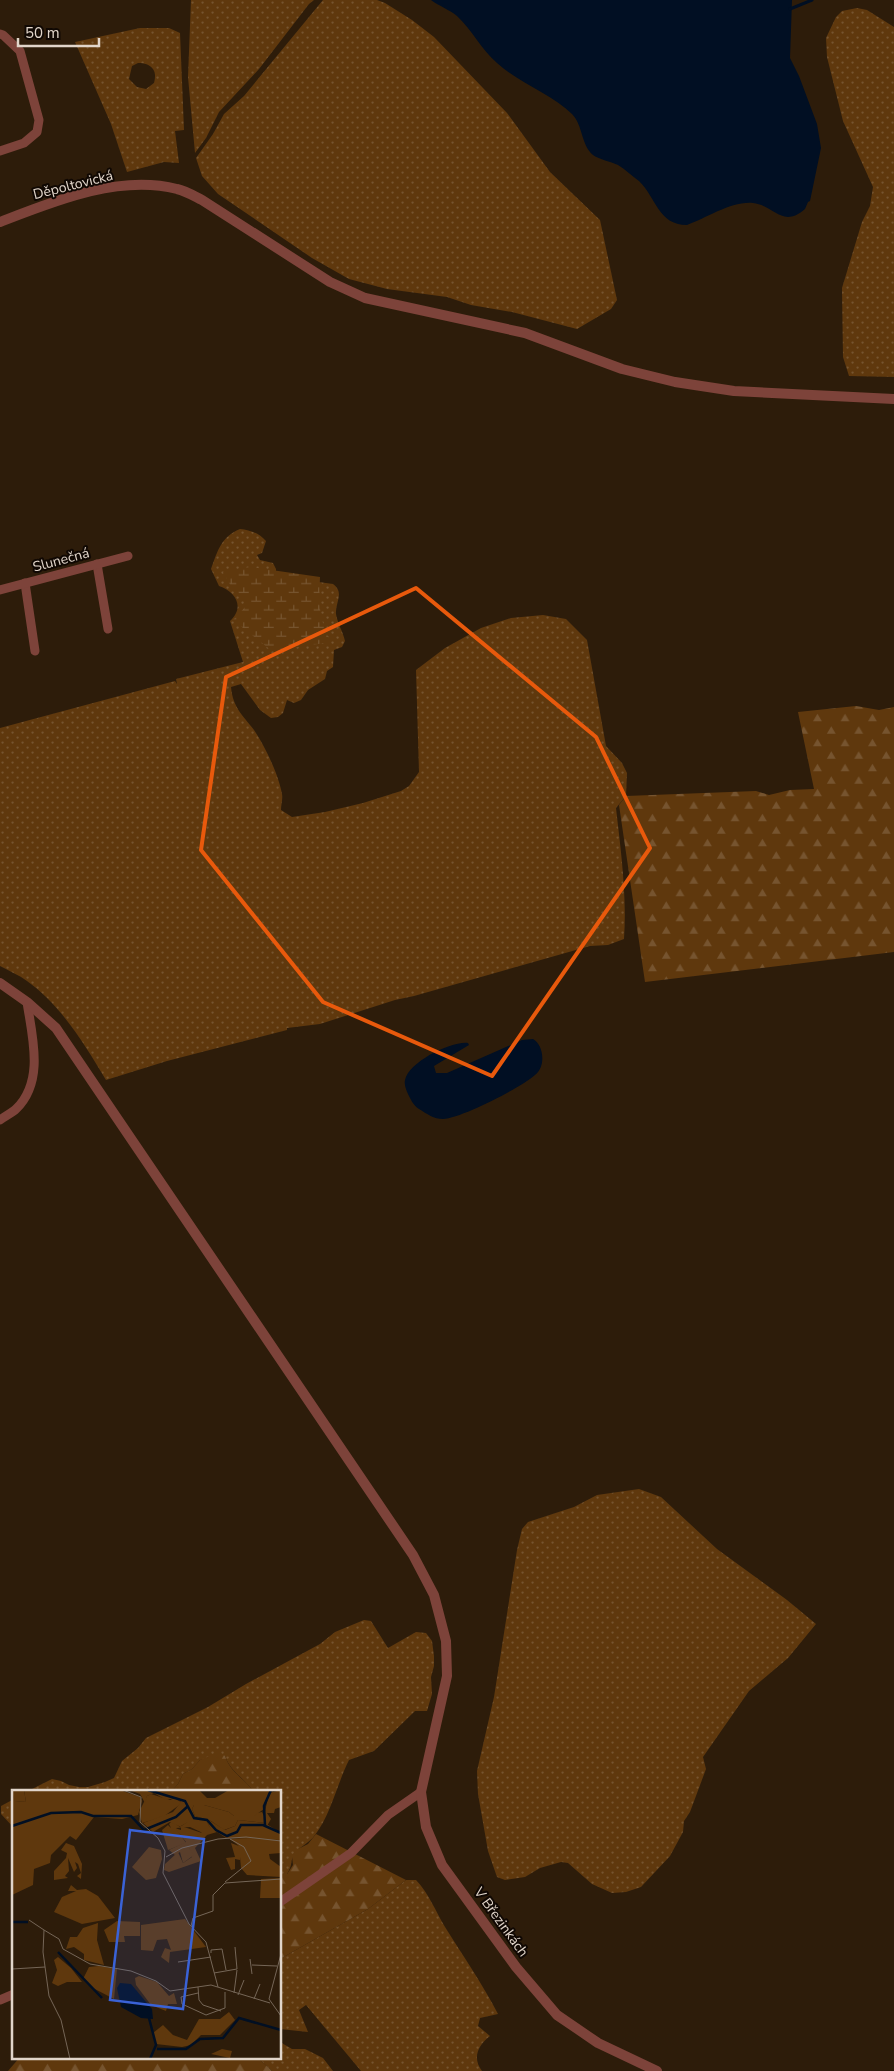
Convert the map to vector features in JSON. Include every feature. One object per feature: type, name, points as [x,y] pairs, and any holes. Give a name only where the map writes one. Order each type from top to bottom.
[{"type":"street","points":[[0,34],[4,35],[20,52],[39,120],[37,132],[24,143],[0,151]]},
{"type":"street","name":"Děpoltovická","points":[[0,222],[40,206],[102,189],[130,185],[156,185],[179,189],[202,200],[330,282],[365,298],[525,333],[622,369],[675,382],[734,392],[894,399]]},
{"type":"street","name":"Slunečná","points":[[0,590],[128,556]]},
{"type":"street","points":[[97,564],[108,629]]},
{"type":"street","points":[[25,583],[35,651]]},
{"type":"street","name":"V Březinkách","points":[[0,983],[27,1002],[56,1028],[413,1555],[434,1595],[446,1641],[447,1676],[421,1792],[426,1827],[442,1865],[516,1967],[557,2015],[598,2043],[657,2071]]},
{"type":"street","points":[[0,1120],[16,1109],[28,1091],[35,1071],[27,1002]]},
{"type":"street","points":[[281,1901],[351,1853],[388,1815],[421,1792]]},
{"type":"street","points":[[0,2000],[12,1995]]},
{"type":"highlighted area","points":[[416,588],[596,737],[650,848],[492,1076],[323,1002],[201,850],[226,677]]},
{"type":"green space","points":[[191,0],[314,0],[259,69],[219,112],[206,138],[195,153],[188,77]]},
{"type":"green space","points":[[323,0],[377,0],[385,3],[434,37],[507,113],[550,172],[600,220],[617,300],[611,309],[577,329],[512,312],[471,305],[447,297],[387,289],[349,279],[312,258],[218,194],[202,176],[196,158],[224,114],[244,96]]},
{"type":"green space","points":[[857,8],[867,10],[894,27],[894,377],[849,376],[843,357],[842,288],[862,222],[870,206],[873,187],[843,121],[827,57],[826,38],[836,17],[842,11]]},
{"type":"green space","points":[[140,28],[169,28],[180,33],[184,130],[175,131],[179,163],[164,162],[127,172],[111,124],[75,42]],"holes":[[[138,63],[147,64],[155,74],[154,83],[146,89],[137,87],[129,79],[132,66]]]},
{"type":"green space","points":[[240,529],[254,532],[266,541],[262,553],[257,555],[260,560],[273,563],[276,569],[276,576],[333,584],[337,587],[339,594],[336,614],[345,641],[342,647],[334,650],[333,667],[327,671],[325,679],[308,690],[301,700],[294,703],[287,700],[283,713],[278,717],[271,718],[260,710],[241,684],[231,687],[236,706],[254,730],[275,770],[282,794],[281,810],[292,817],[363,803],[401,791],[409,786],[419,772],[416,670],[445,648],[481,628],[511,618],[543,615],[566,619],[587,640],[606,746],[622,763],[627,773],[626,796],[616,808],[622,857],[624,939],[608,945],[590,946],[395,1000],[320,1024],[287,1028],[287,1030],[167,1061],[106,1080],[81,1040],[51,1002],[27,981],[0,966],[0,728],[175,681],[177,684],[176,679],[243,662],[230,621],[235,616],[238,605],[237,601],[230,592],[219,586],[211,569],[224,540]]},
{"type":"green space","points":[[250,567],[320,577],[320,610],[331,642],[272,651],[233,620],[249,603],[232,588],[223,572]]},
{"type":"green space","points":[[856,706],[879,710],[894,707],[894,952],[645,982],[619,805],[626,796],[756,791],[769,795],[790,790],[814,789],[798,712]]},
{"type":"green space","points":[[639,1489],[661,1497],[717,1549],[787,1600],[816,1624],[788,1658],[749,1691],[703,1757],[706,1769],[690,1812],[684,1821],[683,1832],[670,1856],[641,1887],[626,1892],[612,1893],[592,1884],[568,1863],[561,1862],[540,1868],[525,1877],[505,1880],[497,1877],[488,1851],[478,1794],[477,1771],[494,1697],[522,1529],[528,1522],[574,1507],[597,1495]]},
{"type":"green space","points":[[364,1620],[371,1621],[388,1648],[416,1632],[426,1633],[432,1641],[434,1656],[431,1677],[432,1694],[427,1711],[415,1711],[374,1751],[349,1760],[321,1827],[312,1838],[294,1853],[287,1874],[281,1874],[281,1790],[252,1790],[230,1766],[225,1756],[200,1760],[192,1769],[183,1774],[173,1790],[30,1790],[52,1779],[69,1785],[88,1787],[114,1778],[122,1761],[138,1748],[146,1738],[208,1707],[320,1644],[335,1632]]},
{"type":"green space","points":[[219,1752],[225,1756],[234,1771],[252,1790],[173,1790],[183,1774],[192,1769],[200,1760]]},
{"type":"green space","points":[[12,1800],[12,1826],[1,1814],[1,1806]]},
{"type":"green space","points":[[316,1834],[406,1880],[368,1909],[281,1958],[281,1874],[287,1874],[293,1865],[292,1856],[296,1850],[308,1844]]},
{"type":"green space","points":[[406,1880],[416,1880],[425,1891],[498,2014],[480,2018],[478,2026],[490,2036],[482,2043],[478,2052],[477,2061],[482,2071],[361,2071],[306,2005],[299,2010],[308,2032],[281,2029],[281,1958],[368,1909]]},
{"type":"green space","points":[[281,2043],[292,2049],[305,2049],[323,2058],[333,2071],[272,2071],[258,2058],[281,2058]]},
{"type":"green space","points":[[19,2058],[258,2058],[272,2071],[8,2071]]},
{"type":"water","points":[[431,0],[792,0],[790,58],[799,76],[817,124],[821,148],[810,201],[805,209],[797,215],[790,217],[778,214],[760,205],[745,203],[728,207],[687,225],[677,224],[658,209],[645,187],[639,181],[618,165],[596,157],[589,151],[576,119],[572,114],[555,101],[515,77],[491,58],[457,16]]},
{"type":"water","points":[[533,1039],[540,1046],[542,1056],[539,1071],[528,1081],[491,1102],[463,1114],[443,1119],[428,1114],[412,1102],[405,1087],[408,1073],[414,1066],[432,1054],[452,1045],[468,1043],[469,1045],[434,1066],[436,1073],[447,1073],[522,1040]]},
{"type":"waterway","points":[[790,9],[812,0]]}]
